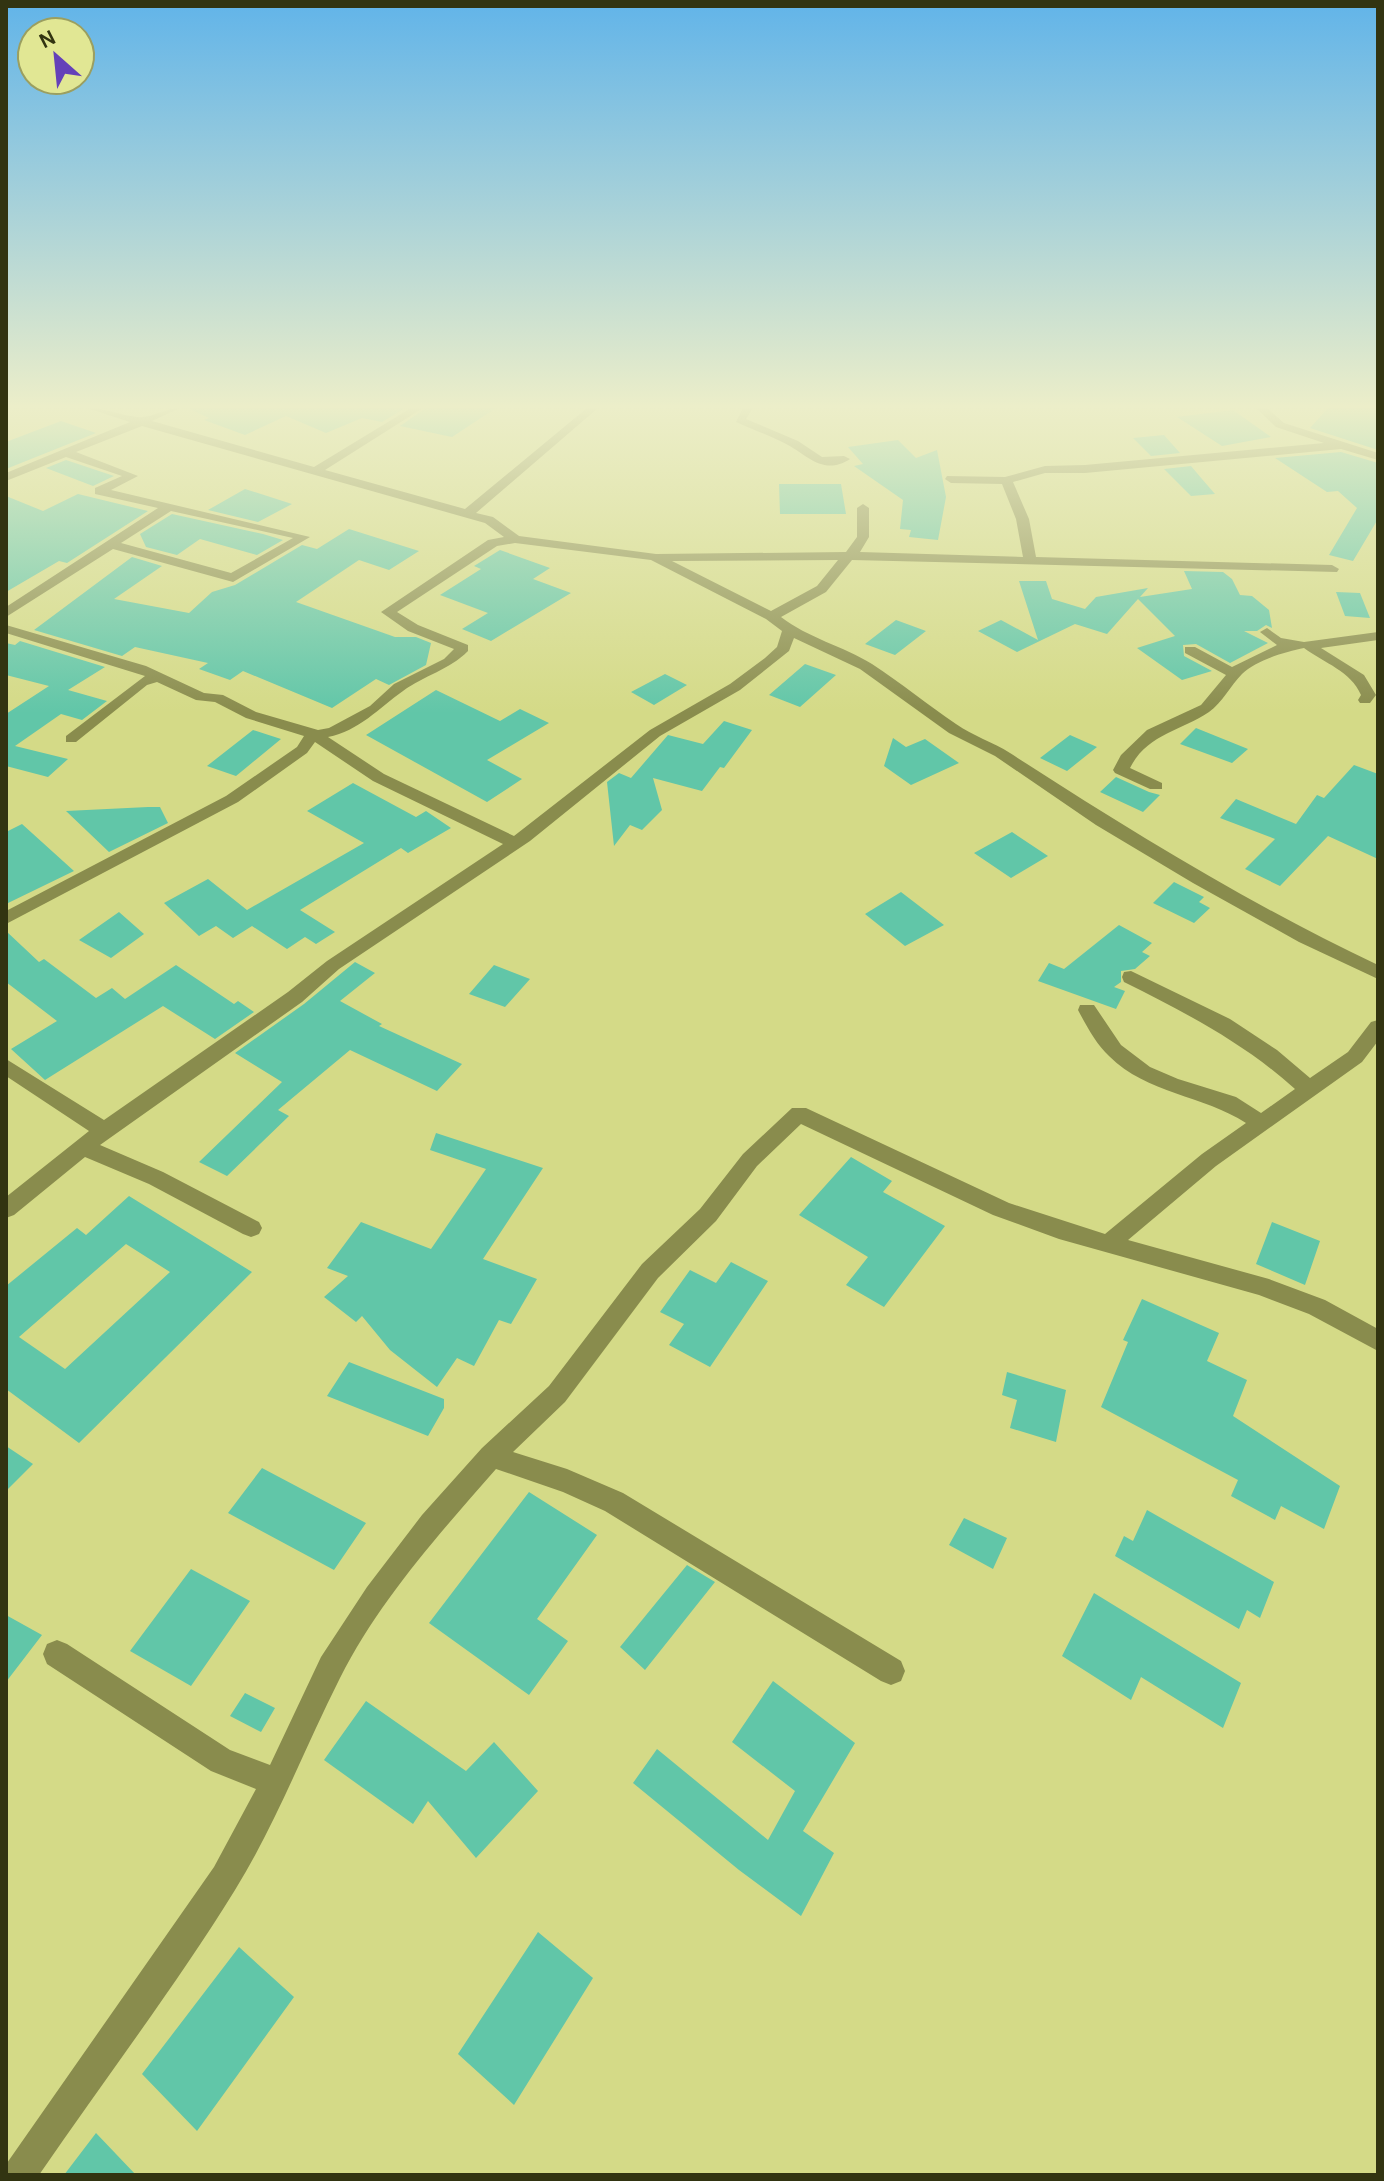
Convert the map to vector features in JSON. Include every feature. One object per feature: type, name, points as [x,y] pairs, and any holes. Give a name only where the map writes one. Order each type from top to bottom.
[{"type":"street","points":[[6,613],[164,510]]},
{"type":"street","points":[[110,544],[233,578],[304,537],[181,510]]},
{"type":"street","points":[[452,510],[489,520],[515,539]]},
{"type":"street","points":[[467,514],[472,510]]},
{"type":"street","points":[[771,616],[817,593],[851,556],[865,537],[863,510]]},
{"type":"street","points":[[1019,510],[1020,521],[1030,543],[1030,560]]},
{"type":"street","points":[[6,629],[156,677],[201,697],[218,698],[251,715],[315,734],[333,732],[375,709],[399,687],[456,657],[463,648],[413,628],[388,612],[493,543],[515,539],[654,557],[851,556],[1332,569]]},
{"type":"street","points":[[654,557],[771,616],[789,630],[865,666],[954,730],[1000,753],[1102,821],[1199,879],[1305,938],[1374,966]]},
{"type":"street","points":[[6,1209],[104,1130],[272,1013],[333,965],[515,843],[655,733],[735,687],[784,648],[789,630]]},
{"type":"street","points":[[1267,632],[1277,641],[1304,645],[1357,676],[1367,688],[1369,695],[1365,700]]},
{"type":"street","points":[[1156,786],[1121,770],[1127,758],[1152,733],[1206,708],[1222,693],[1233,673],[1285,647],[1378,636]]},
{"type":"street","points":[[1190,650],[1233,673]]},
{"type":"street","points":[[71,739],[142,682],[156,677]]},
{"type":"street","points":[[315,734],[335,753],[379,777],[515,843]]},
{"type":"street","points":[[6,918],[232,799],[302,750],[315,734]]},
{"type":"street","points":[[1131,977],[1223,1024],[1270,1055],[1309,1089]]},
{"type":"street","points":[[1087,1010],[1114,1050],[1143,1072],[1172,1085],[1229,1102],[1261,1123]]},
{"type":"street","points":[[1108,1244],[1209,1160],[1355,1057],[1378,1027]]},
{"type":"street","points":[[6,1066],[104,1130]]},
{"type":"street","points":[[19,2175],[225,1878],[277,1783],[331,1667],[376,1596],[431,1524],[491,1456],[557,1394],[650,1271],[708,1215],[750,1160],[799,1114],[1001,1209],[1108,1244],[1261,1286],[1317,1307],[1378,1341]]},
{"type":"street","points":[[83,1147],[156,1178],[251,1228]]},
{"type":"street","points":[[491,1456],[567,1481],[614,1502],[891,1671]]},
{"type":"street","points":[[57,1654],[221,1761],[277,1783]]},
{"type":"building","points":[[6,510],[148,511],[67,563],[59,561],[6,592]]},
{"type":"building","points":[[208,510],[281,510],[258,522]]},
{"type":"building","points":[[780,510],[845,510],[846,514],[780,514]]},
{"type":"building","points":[[902,510],[944,510],[938,540],[909,537],[911,530],[900,529]]},
{"type":"building","points":[[1356,510],[1378,510],[1378,519],[1353,561],[1329,555]]},
{"type":"building","points":[[172,514],[283,540],[257,555],[200,539],[177,555],[146,547],[140,534]]},
{"type":"building","points":[[349,529],[419,551],[389,570],[359,560],[296,602],[395,637],[416,637],[431,643],[426,665],[389,685],[376,679],[332,708],[243,671],[230,680],[199,669],[208,663],[135,647],[122,656],[34,630],[132,557],[162,566],[114,599],[189,613],[212,592],[235,585],[302,545],[317,549]]},
{"type":"building","points":[[500,550],[550,568],[533,579],[571,593],[491,641],[462,629],[488,613],[440,595],[481,569],[474,566]]},
{"type":"building","points":[[1184,571],[1223,572],[1232,579],[1240,595],[1252,596],[1269,610],[1272,628],[1266,625],[1257,631],[1244,631],[1268,643],[1230,663],[1196,644],[1183,645],[1184,656],[1212,671],[1182,680],[1137,648],[1175,636],[1138,599],[1107,634],[1075,624],[1017,652],[978,631],[1001,620],[1038,640],[1019,581],[1046,581],[1052,599],[1085,609],[1096,597],[1148,588],[1140,597],[1192,589]]},
{"type":"building","points":[[1336,592],[1360,593],[1370,618],[1345,616]]},
{"type":"building","points":[[896,620],[926,631],[895,655],[865,644]]},
{"type":"building","points":[[20,641],[105,667],[68,690],[107,701],[82,720],[61,714],[15,746],[68,759],[48,777],[6,766],[6,714],[49,686],[6,675],[6,643],[15,645]]},
{"type":"building","points":[[805,664],[836,675],[800,707],[769,695]]},
{"type":"building","points":[[665,674],[687,685],[654,705],[631,692]]},
{"type":"building","points":[[436,690],[500,721],[520,709],[549,723],[487,760],[522,779],[487,802],[366,735]]},
{"type":"building","points":[[724,721],[752,730],[724,768],[720,767],[702,791],[653,778],[662,810],[642,830],[630,825],[614,846],[607,782],[619,773],[631,778],[668,735],[703,744]]},
{"type":"building","points":[[1196,728],[1248,749],[1232,763],[1180,744]]},
{"type":"building","points":[[253,730],[281,739],[236,776],[207,766]]},
{"type":"building","points":[[1070,735],[1097,747],[1067,771],[1040,758]]},
{"type":"building","points":[[893,738],[906,747],[925,739],[959,763],[911,785],[884,766]]},
{"type":"building","points":[[1354,765],[1378,774],[1378,859],[1328,836],[1280,886],[1245,869],[1275,839],[1220,818],[1236,799],[1296,824],[1317,795],[1324,798]]},
{"type":"building","points":[[1116,777],[1160,795],[1143,812],[1100,792]]},
{"type":"building","points":[[353,783],[416,817],[426,811],[451,828],[408,853],[401,848],[300,910],[335,932],[316,944],[305,937],[287,949],[252,926],[233,938],[216,926],[199,936],[164,903],[208,879],[247,910],[364,843],[307,811]]},
{"type":"building","points":[[160,807],[168,823],[109,852],[66,811]]},
{"type":"building","points":[[22,824],[74,871],[6,904],[6,832]]},
{"type":"building","points":[[1012,832],[1048,856],[1011,878],[974,853]]},
{"type":"building","points":[[1174,882],[1204,897],[1199,902],[1210,908],[1194,923],[1153,903]]},
{"type":"building","points":[[901,892],[944,925],[905,946],[865,914]]},
{"type":"building","points":[[119,912],[144,934],[111,958],[79,940]]},
{"type":"building","points":[[1119,925],[1152,943],[1142,952],[1150,956],[1135,969],[1121,971],[1121,982],[1114,987],[1125,991],[1116,1009],[1038,981],[1049,963],[1064,969]]},
{"type":"building","points":[[6,931],[39,962],[44,959],[96,998],[112,988],[125,999],[176,965],[234,1004],[238,1001],[254,1012],[215,1039],[163,1006],[45,1080],[11,1049],[57,1021],[6,982]]},
{"type":"building","points":[[355,962],[375,973],[340,1001],[382,1024],[379,1026],[462,1064],[437,1091],[350,1050],[278,1110],[289,1116],[227,1176],[199,1162],[282,1082],[235,1053],[304,1004]]},
{"type":"building","points":[[494,965],[530,979],[505,1007],[469,994]]},
{"type":"building","points":[[436,1133],[543,1168],[483,1259],[537,1279],[511,1324],[499,1320],[474,1366],[457,1358],[437,1387],[390,1350],[362,1316],[356,1322],[324,1297],[348,1276],[327,1268],[361,1222],[431,1249],[486,1169],[430,1150]]},
{"type":"building","points":[[851,1157],[892,1181],[883,1192],[945,1226],[884,1307],[846,1285],[868,1257],[799,1215]]},
{"type":"building","points":[[129,1196],[252,1272],[79,1443],[6,1389],[6,1286],[77,1228],[86,1235]],"holes":[[[126,1244],[170,1272],[65,1369],[19,1337]]]},
{"type":"building","points":[[1272,1222],[1320,1241],[1305,1285],[1256,1264]]},
{"type":"building","points":[[731,1262],[768,1281],[710,1367],[669,1345],[684,1324],[660,1312],[690,1270],[716,1283]]},
{"type":"building","points":[[1142,1299],[1219,1333],[1207,1361],[1247,1380],[1233,1416],[1340,1486],[1324,1529],[1281,1506],[1275,1520],[1231,1496],[1238,1480],[1101,1407],[1128,1342],[1123,1340]]},
{"type":"building","points":[[349,1362],[444,1399],[444,1408],[428,1436],[327,1396]]},
{"type":"building","points":[[1007,1372],[1066,1390],[1056,1442],[1010,1428],[1017,1400],[1002,1395]]},
{"type":"building","points":[[6,1446],[33,1464],[6,1491]]},
{"type":"building","points":[[262,1468],[366,1523],[334,1570],[228,1513]]},
{"type":"building","points":[[529,1492],[597,1535],[537,1619],[568,1641],[529,1695],[429,1623]]},
{"type":"building","points":[[1147,1510],[1274,1582],[1260,1618],[1247,1610],[1239,1629],[1115,1556],[1124,1536],[1133,1541]]},
{"type":"building","points":[[964,1518],[1007,1538],[993,1569],[949,1545]]},
{"type":"building","points":[[687,1565],[715,1582],[645,1670],[620,1647]]},
{"type":"building","points":[[191,1569],[250,1601],[191,1686],[130,1651]]},
{"type":"building","points":[[1094,1593],[1241,1683],[1223,1728],[1141,1677],[1131,1700],[1062,1656]]},
{"type":"building","points":[[6,1615],[42,1635],[6,1682]]},
{"type":"building","points":[[773,1681],[855,1743],[803,1831],[834,1853],[801,1916],[739,1870],[633,1783],[657,1749],[768,1840],[795,1791],[732,1742]]},
{"type":"building","points":[[245,1693],[275,1708],[261,1732],[230,1716]]},
{"type":"building","points":[[366,1701],[466,1771],[494,1742],[538,1791],[476,1858],[428,1801],[413,1824],[324,1760]]},
{"type":"building","points":[[538,1932],[593,1978],[514,2105],[458,2054]]},
{"type":"building","points":[[239,1947],[294,1997],[197,2131],[142,2074]]},
{"type":"building","points":[[96,2133],[136,2175],[64,2175]]}]
